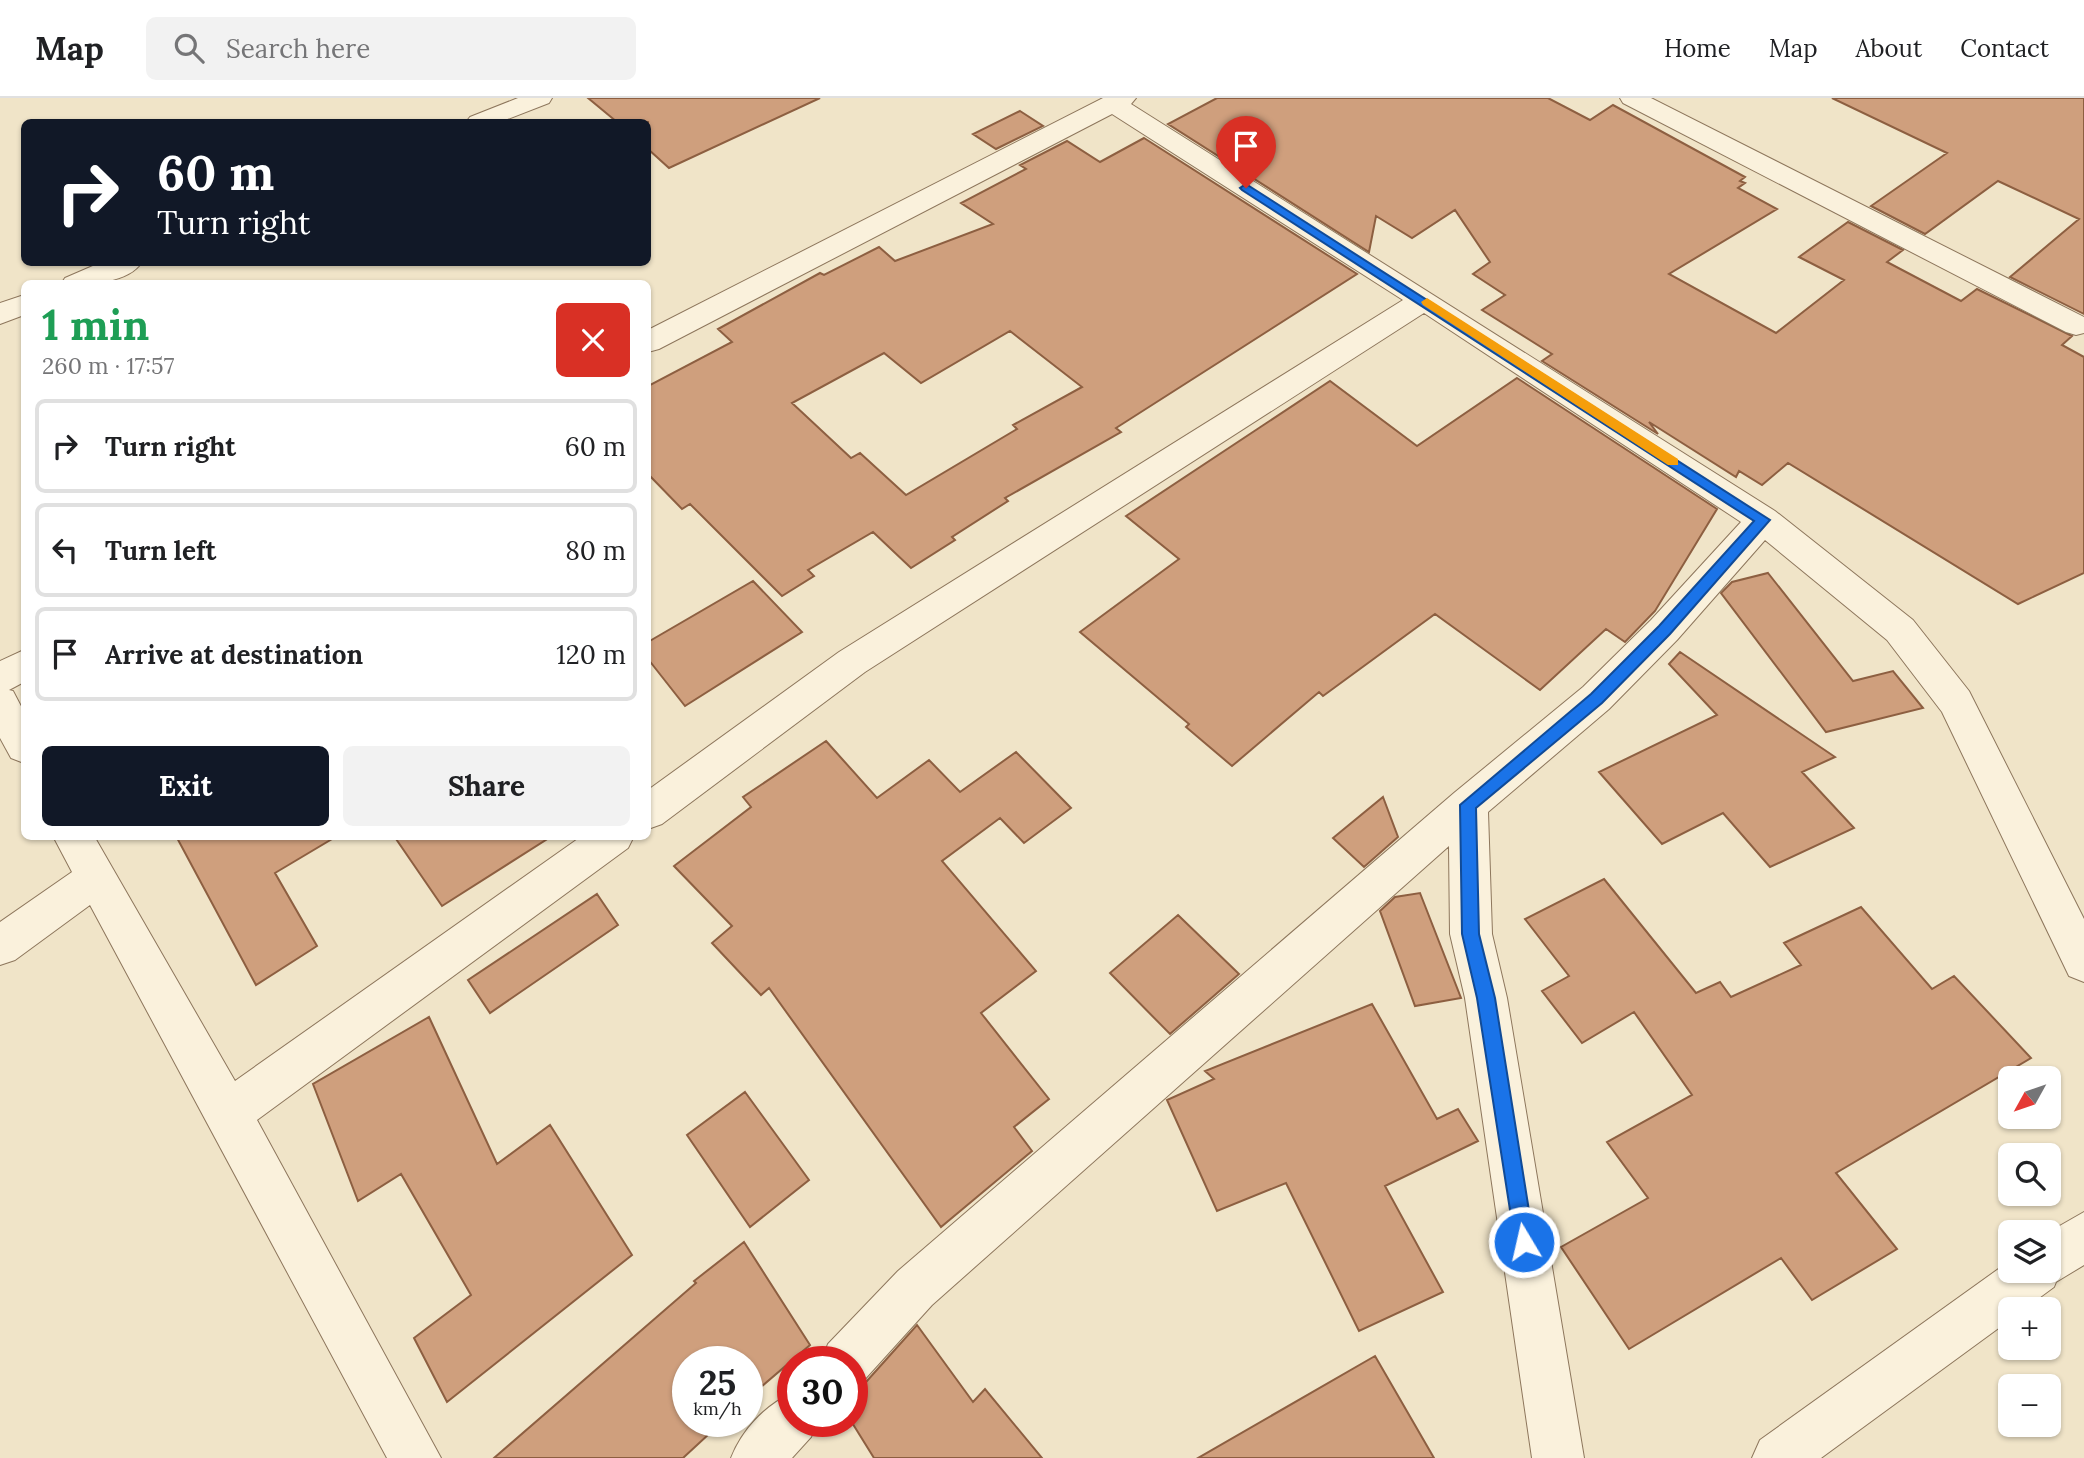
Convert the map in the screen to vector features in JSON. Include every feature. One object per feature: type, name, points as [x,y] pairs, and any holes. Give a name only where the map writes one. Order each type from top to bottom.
[{"type":"street","points":[[487,119],[540,98]]},
{"type":"street","points":[[1632,98],[2076,325]]},
{"type":"street","points":[[651,340],[1118,101],[1763,520],[1900,630],[1956,702],[2084,962]]},
{"type":"street","points":[[85,280],[118,266]]},
{"type":"street","points":[[651,810],[852,662],[1424,300]]},
{"type":"street","points":[[0,314],[21,305]]},
{"type":"street","points":[[861,1346],[915,1287],[1468,805],[1596,698],[1664,630],[1763,520]]},
{"type":"street","points":[[0,678],[21,667]]},
{"type":"street","points":[[0,702],[21,741]]},
{"type":"street","points":[[1468,805],[1471,934],[1486,998],[1558,1458]]},
{"type":"street","points":[[75,840],[228,1113],[415,1458]]},
{"type":"street","points":[[228,1113],[608,840]]},
{"type":"street","points":[[0,946],[96,878]]},
{"type":"street","points":[[2061,1252],[2084,1236]]},
{"type":"street","points":[[1778,1458],[2019,1283]]},
{"type":"street","points":[[757,1458],[777,1436]]},
{"type":"building","points":[[588,98],[820,98],[669,168],[651,152],[651,119],[613,119]]},
{"type":"building","points":[[1217,98],[1548,98],[1590,120],[1613,105],[1745,177],[1740,181],[1745,183],[1738,188],[1777,209],[1669,274],[1776,333],[1844,280],[1799,257],[1848,222],[1903,250],[1887,262],[1961,301],[1977,289],[2072,336],[2062,345],[2084,357],[2084,573],[2018,604],[1788,463],[1762,485],[1739,471],[1736,477],[1649,422],[1658,434],[1542,361],[1552,354],[1482,310],[1505,295],[1473,274],[1490,262],[1455,210],[1412,238],[1376,216],[1369,252],[1168,124]]},
{"type":"building","points":[[1832,98],[2084,98],[2084,314],[2010,277],[2079,219],[1998,181],[1925,234],[1871,206],[1947,153]]},
{"type":"building","points":[[1020,111],[1043,126],[996,149],[973,134]]},
{"type":"building","points":[[1144,138],[1357,274],[1116,428],[1121,432],[1005,498],[1008,501],[952,537],[955,540],[911,568],[873,532],[808,570],[814,576],[782,596],[690,504],[682,509],[651,477],[651,384],[732,342],[718,329],[820,273],[824,275],[879,247],[895,261],[993,224],[961,203],[1026,169],[1020,165],[1067,141],[1100,162]],"holes":[[[1010,331],[1082,387],[1013,425],[1017,429],[906,495],[860,453],[851,458],[792,403],[884,353],[921,383]]]},
{"type":"building","points":[[1517,378],[1717,509],[1655,611],[1625,642],[1606,629],[1540,690],[1435,614],[1323,696],[1319,692],[1232,766],[1186,727],[1189,724],[1080,632],[1179,559],[1126,516],[1330,381],[1417,446]]},
{"type":"building","points":[[1768,573],[1853,681],[1893,671],[1923,708],[1826,732],[1721,593],[1732,582]]},
{"type":"building","points":[[753,581],[802,632],[685,706],[651,663],[651,640]]},
{"type":"building","points":[[1680,652],[1835,757],[1802,772],[1854,828],[1770,867],[1723,813],[1662,844],[1599,772],[1717,715],[1669,664]]},
{"type":"building","points":[[826,741],[877,798],[929,760],[960,792],[1016,752],[1071,808],[1024,843],[1000,818],[942,861],[1036,971],[981,1013],[1049,1099],[1014,1127],[1032,1151],[941,1227],[769,988],[761,995],[712,943],[732,926],[674,866],[751,807],[743,797]]},
{"type":"building","points":[[1383,797],[1398,837],[1364,867],[1333,838]]},
{"type":"building","points":[[178,840],[330,840],[275,873],[317,946],[256,985]]},
{"type":"building","points":[[397,840],[546,840],[442,906]]},
{"type":"building","points":[[1604,879],[1696,993],[1720,982],[1731,997],[1801,965],[1784,943],[1861,907],[1932,989],[1954,976],[2031,1058],[2017,1066],[1998,1066],[1998,1077],[1836,1173],[1897,1249],[1812,1300],[1781,1258],[1629,1349],[1561,1247],[1648,1198],[1607,1142],[1692,1095],[1634,1012],[1582,1043],[1542,991],[1569,976],[1525,919]]},
{"type":"building","points":[[1420,893],[1461,998],[1415,1006],[1380,911],[1395,897]]},
{"type":"building","points":[[597,894],[618,925],[490,1013],[468,980]]},
{"type":"building","points":[[1178,915],[1239,974],[1170,1034],[1110,973]]},
{"type":"building","points":[[1372,1004],[1437,1119],[1458,1109],[1478,1141],[1385,1186],[1443,1292],[1359,1331],[1286,1183],[1217,1211],[1167,1100],[1214,1079],[1205,1071]]},
{"type":"building","points":[[429,1017],[497,1164],[550,1125],[632,1255],[447,1402],[414,1338],[471,1295],[401,1174],[358,1201],[313,1084]]},
{"type":"building","points":[[745,1092],[809,1180],[750,1227],[687,1135]]},
{"type":"building","points":[[744,1242],[810,1345],[777,1346],[777,1373],[763,1385],[763,1346],[672,1346],[672,1437],[706,1437],[683,1458],[494,1458],[696,1283],[694,1281]]},
{"type":"building","points":[[917,1325],[973,1402],[985,1389],[1042,1458],[874,1458],[861,1437],[868,1437],[868,1380]]},
{"type":"building","points":[[1375,1356],[1434,1458],[1198,1458]]},
{"type":"slow traffic","points":[[1427,302],[1673,462]]},
{"type":"route","points":[[1246,188],[1763,520],[1664,630],[1596,698],[1468,805],[1471,934],[1486,998],[1524,1242]]}]
